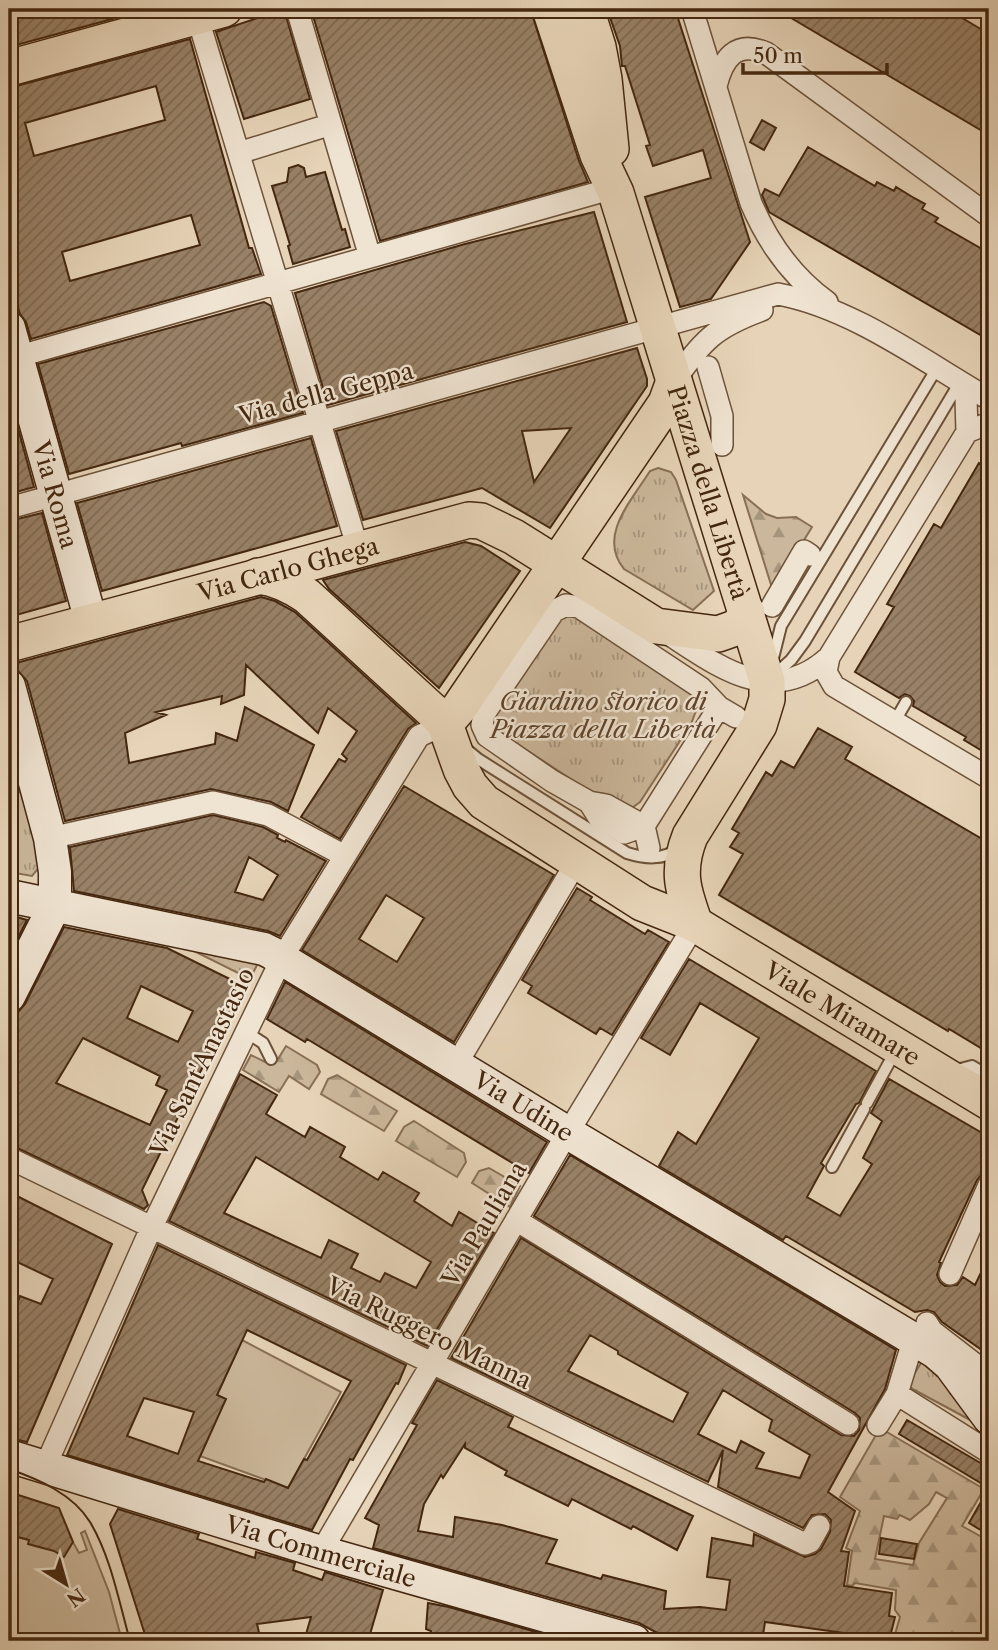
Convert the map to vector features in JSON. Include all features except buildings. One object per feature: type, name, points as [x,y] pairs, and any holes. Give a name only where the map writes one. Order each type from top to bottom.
[{"type":"main road","points":[[550,9],[598,155],[615,190],[674,381]]},
{"type":"main road","points":[[568,9],[609,136]]},
{"type":"main road","points":[[586,9],[598,47],[604,79],[615,190]]},
{"type":"main road","points":[[9,68],[205,11]]},
{"type":"main road","name":"Via Roma","points":[[11,348],[91,621]]},
{"type":"main road","name":"Piazza della Libertà","points":[[467,723],[459,708],[666,403],[674,381]]},
{"type":"main road","name":"Piazza della Libertà","points":[[674,381],[707,484],[759,609],[767,681],[767,699],[759,725],[675,816],[684,852],[680,871],[686,901],[695,924]]},
{"type":"main road","points":[[626,462],[640,451],[652,448],[673,451],[696,470],[707,484]]},
{"type":"main road","name":"Via Carlo Ghega","points":[[9,643],[455,522],[481,520],[558,565]]},
{"type":"main road","name":"Piazza della Libertà","points":[[558,565],[643,641],[718,634],[735,628],[759,609]]},
{"type":"main road","points":[[258,576],[287,584],[307,596],[426,703],[467,723],[461,769],[470,786],[484,802],[642,904],[695,924]]},
{"type":"main road","points":[[9,686],[50,838],[55,872],[55,905],[9,996]]},
{"type":"main road","name":"Via Udine","points":[[9,896],[264,949],[282,958],[935,1352],[950,1366],[989,1418]]},
{"type":"main road","name":"Viale Miramare","points":[[695,924],[989,1102]]},
{"type":"main road","name":"Via Commerciale","points":[[9,1456],[48,1460],[321,1552],[552,1619],[601,1636],[634,1641]]},
{"type":"street","points":[[297,9],[370,257]]},
{"type":"street","points":[[692,9],[751,203],[766,237],[795,275],[813,292],[843,313],[989,399]]},
{"type":"street","points":[[205,11],[278,284],[358,549]]},
{"type":"street","points":[[716,86],[726,60],[740,49],[752,47],[766,53],[989,216]]},
{"type":"street","points":[[245,150],[322,127]]},
{"type":"street","points":[[11,348],[278,284],[615,190]]},
{"type":"street","name":"Via della Geppa","points":[[9,508],[778,294],[843,313]]},
{"type":"street","points":[[674,381],[701,344],[716,331],[739,318],[790,303],[843,313]]},
{"type":"street","points":[[708,368],[722,445]]},
{"type":"street","points":[[767,681],[800,677],[816,669],[829,657],[967,432],[966,398],[960,382]]},
{"type":"street","points":[[967,432],[989,423]]},
{"type":"street","points":[[759,609],[804,551],[810,555]]},
{"type":"street","points":[[573,604],[643,641],[703,685],[728,712],[677,761],[675,816],[624,833],[599,818],[596,806],[552,781],[467,723],[484,713],[524,659],[554,611],[573,604]]},
{"type":"street","name":"Piazza della Libertà","points":[[643,641],[730,672],[767,681]]},
{"type":"street","points":[[829,657],[826,672],[834,686],[989,778]]},
{"type":"street","name":"Via Sant'Anastasio","points":[[48,1460],[152,1226],[282,958],[419,736],[467,723]]},
{"type":"street","points":[[50,838],[213,802],[268,815],[345,856]]},
{"type":"street","points":[[644,826],[649,848]]},
{"type":"street","points":[[456,1065],[577,861]]},
{"type":"street","name":"Via Pauliana","points":[[321,1552],[516,1220],[695,924]]},
{"type":"street","name":"Via Ruggero Manna","points":[[9,1158],[805,1544],[810,1542],[819,1525]]},
{"type":"street","points":[[950,1273],[989,1185]]},
{"type":"street","points":[[516,1220],[848,1424]]},
{"type":"street","points":[[878,1425],[897,1394],[924,1332],[989,1375]]},
{"type":"street","points":[[897,1394],[989,1452]]},
{"type":"lane","points":[[767,681],[781,626],[937,368]]},
{"type":"lane","points":[[767,681],[791,660],[805,641],[960,382]]},
{"type":"lane","points":[[895,721],[906,702]]},
{"type":"lane","name":"Piazza della Libertà","points":[[467,723],[462,746],[478,759],[627,853],[649,858],[668,856],[679,849],[675,816]]},
{"type":"lane","points":[[246,1032],[263,1043],[271,1059]]},
{"type":"lane","points":[[832,1167],[898,1048]]},
{"type":"lane","points":[[942,1073],[972,1066],[989,1076]]},
{"type":"green space","points":[[658,468],[671,472],[676,480],[714,591],[693,610],[624,569],[617,557],[614,544],[620,518],[650,471]]},
{"type":"green space","points":[[743,495],[766,514],[777,518],[796,517],[812,527],[773,591]]},
{"type":"green space","name":"Giardino storico di Piazza della Libertà","points":[[568,612],[695,691],[697,708],[691,724],[640,802],[629,810],[615,808],[496,730],[490,723],[551,621]]},
{"type":"green space","points":[[24,791],[42,864],[32,876],[9,872],[9,802],[14,801],[13,794]]},
{"type":"green space","points":[[178,943],[259,961],[250,979]]},
{"type":"green space","points":[[286,1046],[317,1065],[320,1072],[309,1089],[289,1076],[279,1092],[243,1070],[251,1055],[265,1062],[278,1059]]},
{"type":"green space","points":[[337,1075],[397,1111],[384,1131],[321,1094],[328,1079]]},
{"type":"green space","points":[[414,1121],[464,1153],[466,1162],[457,1177],[396,1141],[404,1127]]},
{"type":"green space","points":[[489,1168],[520,1186],[510,1207],[472,1183],[479,1171]]},
{"type":"green space","points":[[242,1340],[341,1392],[288,1488],[200,1456],[225,1399],[217,1395]]},
{"type":"green space","points":[[924,1358],[987,1429],[907,1386]]},
{"type":"green space","points":[[880,1428],[984,1489],[962,1526],[989,1541],[989,1641],[893,1641],[900,1617],[895,1610],[896,1590],[855,1583],[852,1586],[847,1585],[852,1551],[846,1548],[860,1511],[840,1497]],"holes":[[[936,1492],[947,1498],[919,1543],[913,1565],[875,1559],[884,1516],[897,1519],[900,1515],[910,1520],[929,1504]]]},
{"type":"green space","points":[[9,1531],[12,1532],[11,1536],[29,1540],[29,1544],[43,1548],[73,1542],[79,1553],[87,1550],[81,1533],[85,1531],[109,1592],[122,1641],[9,1641]]},
{"type":"tram line","points":[[9,1469],[43,1483],[65,1496],[83,1512],[109,1565],[130,1641]]}]
